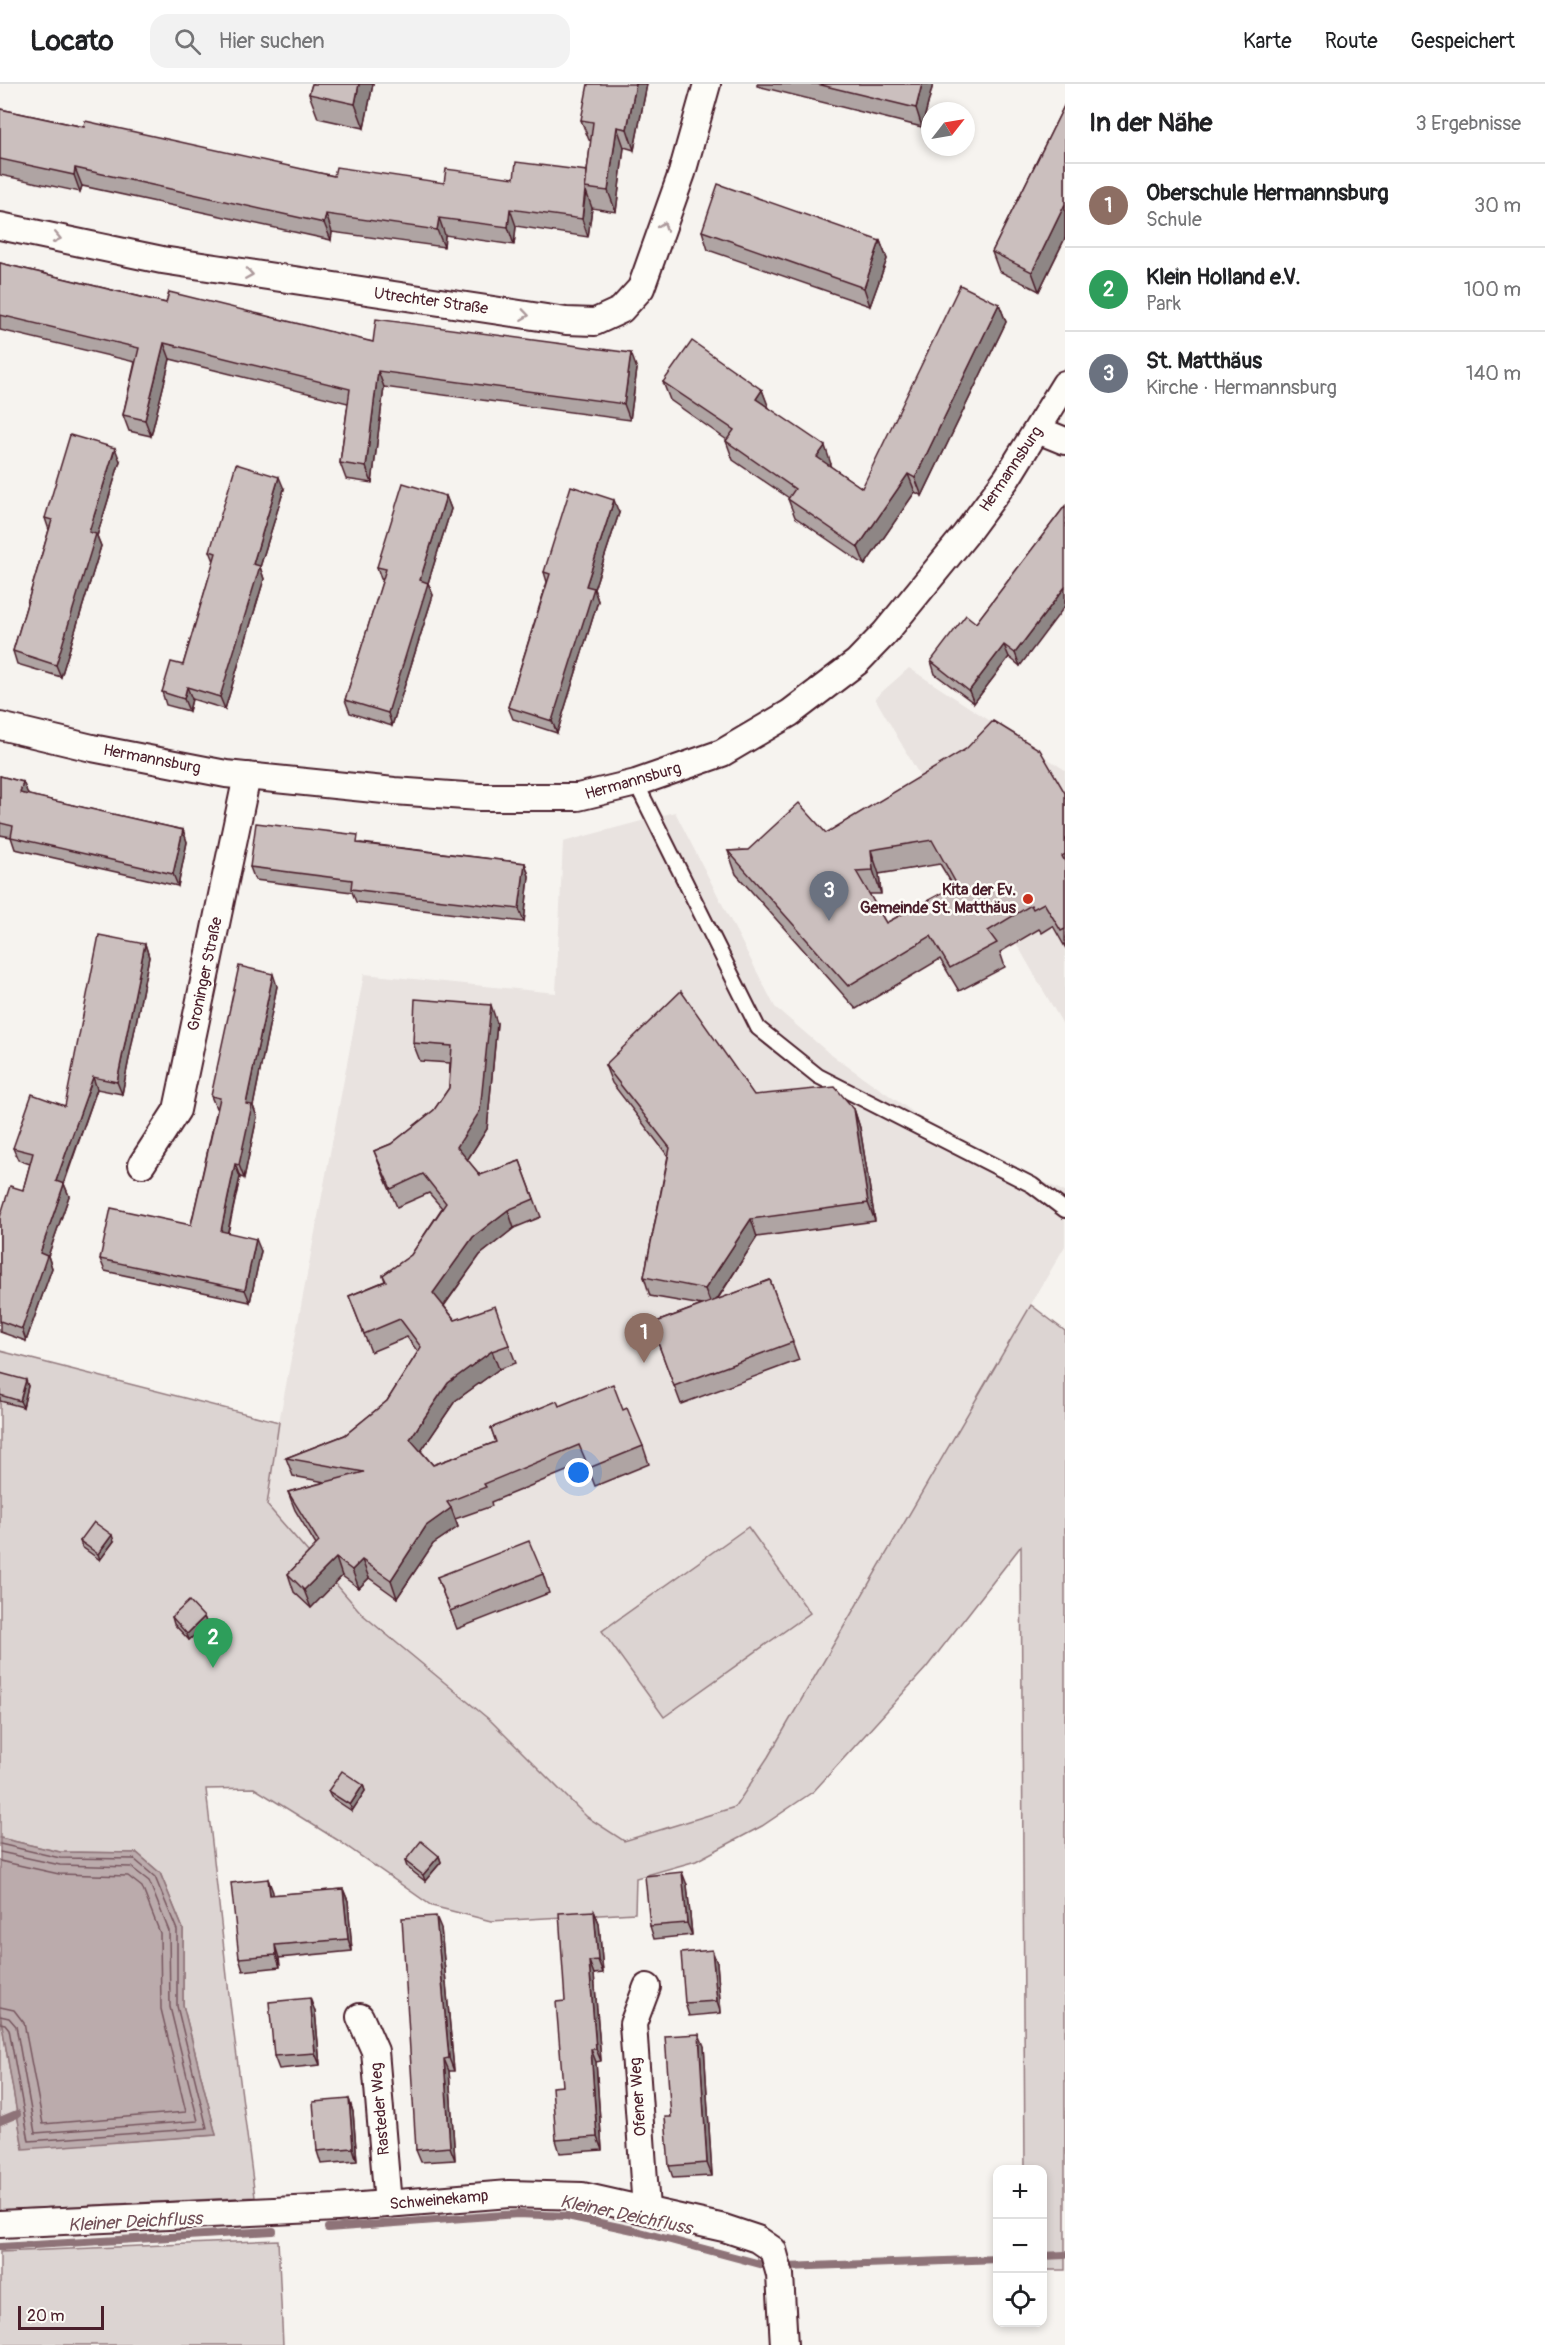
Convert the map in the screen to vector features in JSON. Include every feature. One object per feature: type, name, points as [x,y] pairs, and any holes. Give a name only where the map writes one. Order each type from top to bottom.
[{"type":"street","name":"Utrechter Straße","points":[[0,226],[162,260],[531,316],[596,322],[621,310],[641,288],[682,173],[707,84]]},
{"type":"street","name":"Hermannsburg","points":[[0,726],[92,748],[247,776],[394,792],[479,797],[578,797],[636,783],[722,753],[790,713],[858,662],[950,554],[1001,487],[1065,384]]},
{"type":"street","points":[[1038,430],[1065,441]]},
{"type":"street","name":"Groninger Straße","points":[[142,1164],[177,1110],[247,776]]},
{"type":"street","name":"Ofener Weg","points":[[646,2209],[633,2024],[647,1987]]},
{"type":"street","name":"Rasteder Weg","points":[[360,2017],[375,2051],[388,2204]]},
{"type":"street","name":"Schweinekamp","points":[[0,2224],[388,2204],[509,2194],[582,2196],[646,2209],[757,2239],[773,2250],[780,2276],[784,2345]]},
{"type":"lane","points":[[636,783],[758,1028],[818,1076],[1032,1185],[1065,1210]]},
{"type":"shaded area","name":"Kita der Ev. Gemeinde St. Matthäus","points":[[909,668],[1065,770],[1065,1028],[875,698]]},
{"type":"shaded area","points":[[675,812],[775,1007],[830,1054],[943,1133],[1065,1192],[1065,1246],[768,1757],[735,1807],[624,1841],[587,1817],[491,1721],[363,1615],[267,1505],[279,1422],[364,974],[556,993],[563,842]]},
{"type":"shaded area","points":[[1031,1305],[1065,1331],[1065,2270],[1047,2270],[1047,2165],[1025,2165],[1021,1546],[926,1668],[814,1791],[762,1826],[696,1861],[636,1878],[635,1913],[491,1921],[432,1906],[339,1841],[254,1788],[206,1789],[255,2197],[0,2210],[0,2013],[23,2148],[216,2135],[183,2005],[183,1929],[160,1873],[137,1853],[60,1852],[0,1838],[0,1351],[279,1422],[267,1505],[363,1615],[491,1721],[587,1817],[624,1841],[735,1807],[768,1757]]},
{"type":"shaded area","points":[[748,1527],[810,1613],[664,1717],[602,1631]]},
{"type":"shaded area","points":[[278,2240],[283,2345],[0,2345],[0,2252]]},
{"type":"water","points":[[0,1838],[60,1852],[137,1853],[160,1873],[183,1929],[183,2005],[216,2135],[23,2149],[0,2013]]},
{"type":"building","points":[[312,84],[359,84],[355,104],[309,94]]},
{"type":"building","points":[[588,84],[636,84],[627,129],[617,127],[608,191],[585,188],[593,122],[581,120]]},
{"type":"building","points":[[817,84],[922,84],[916,108]]},
{"type":"building","points":[[1065,104],[1065,204],[1032,272],[992,252]]},
{"type":"building","points":[[0,109],[84,127],[85,121],[334,176],[336,167],[444,183],[446,169],[514,178],[516,162],[587,171],[582,219],[510,209],[508,227],[439,218],[437,230],[326,214],[324,223],[75,168],[74,175],[0,159]]},
{"type":"building","points":[[718,184],[880,241],[864,288],[702,231]]},
{"type":"building","points":[[0,263],[166,303],[169,292],[373,342],[376,319],[631,353],[624,404],[378,371],[366,467],[340,463],[350,389],[164,343],[145,420],[123,415],[139,348],[0,315]]},
{"type":"building","points":[[960,285],[999,304],[915,478],[908,474],[858,547],[788,499],[795,489],[726,441],[734,430],[663,382],[692,341],[762,390],[756,399],[825,446],[817,457],[862,488]]},
{"type":"building","points":[[70,435],[115,448],[89,532],[96,534],[56,665],[13,651],[52,520],[45,518]]},
{"type":"building","points":[[236,464],[279,477],[253,564],[260,566],[220,697],[187,687],[184,699],[162,692],[171,662],[183,665],[216,553],[210,551]]},
{"type":"building","points":[[403,483],[446,496],[420,580],[428,583],[388,713],[345,700],[386,569],[377,567]]},
{"type":"building","points":[[571,486],[614,500],[586,586],[594,588],[552,721],[508,707],[550,574],[544,572]]},
{"type":"building","points":[[1065,506],[1065,587],[1015,653],[1004,645],[969,691],[931,661],[966,615],[976,623]]},
{"type":"building","points":[[993,721],[1040,750],[1065,793],[1065,854],[1062,856],[1065,862],[1065,929],[1061,931],[1044,903],[1033,909],[1031,905],[988,931],[997,943],[950,968],[931,936],[848,986],[728,851],[748,850],[799,803],[826,833],[966,749]],"holes":[[[932,840],[957,885],[886,923],[856,871],[873,870],[871,850]]]},
{"type":"building","points":[[0,776],[23,782],[20,793],[183,830],[173,874],[11,837],[13,826],[0,823]]},
{"type":"building","points":[[256,823],[358,835],[357,843],[525,863],[519,909],[351,889],[352,880],[250,867]]},
{"type":"building","points":[[99,935],[145,944],[117,1082],[93,1077],[56,1181],[64,1184],[40,1253],[47,1256],[22,1329],[0,1321],[0,1217],[10,1186],[23,1190],[33,1153],[13,1148],[32,1094],[65,1106]]},
{"type":"building","points":[[239,966],[273,974],[246,1104],[252,1105],[239,1165],[235,1164],[221,1231],[256,1239],[245,1290],[100,1259],[111,1208],[191,1225],[220,1098],[211,1096]]},
{"type":"building","points":[[681,991],[754,1095],[835,1087],[854,1109],[868,1203],[751,1219],[705,1289],[644,1277],[670,1148],[605,1065]]},
{"type":"building","points":[[415,999],[491,1005],[480,1111],[457,1147],[480,1175],[520,1161],[534,1199],[508,1210],[473,1237],[433,1293],[455,1320],[495,1306],[509,1345],[492,1351],[448,1383],[410,1439],[433,1465],[496,1442],[491,1428],[557,1401],[559,1406],[613,1384],[623,1410],[627,1408],[643,1446],[589,1468],[579,1445],[484,1484],[486,1487],[447,1502],[451,1508],[426,1526],[391,1580],[362,1560],[352,1570],[336,1558],[304,1590],[288,1574],[319,1542],[288,1492],[364,1472],[286,1458],[345,1435],[387,1401],[421,1347],[400,1319],[364,1334],[349,1296],[386,1281],[383,1275],[411,1255],[446,1203],[423,1174],[391,1189],[374,1151],[391,1144],[434,1110],[449,1088],[452,1046],[413,1043]]},
{"type":"building","points":[[770,1280],[793,1342],[674,1386],[651,1324]]},
{"type":"building","points":[[0,1373],[26,1380],[20,1401],[0,1395]]},
{"type":"building","points":[[94,1522],[112,1535],[98,1554],[80,1541]]},
{"type":"building","points":[[529,1541],[543,1574],[450,1611],[437,1577]]},
{"type":"building","points":[[189,1601],[204,1617],[187,1634],[172,1617]]},
{"type":"building","points":[[342,1771],[363,1785],[350,1805],[328,1791]]},
{"type":"building","points":[[421,1841],[439,1856],[423,1875],[405,1861]]},
{"type":"building","points":[[682,1872],[687,1923],[650,1926],[645,1876]]},
{"type":"building","points":[[268,1879],[270,1895],[343,1889],[348,1939],[275,1945],[276,1955],[239,1958],[231,1883]]},
{"type":"building","points":[[594,1911],[598,1960],[589,1961],[596,2049],[591,2049],[597,2137],[556,2140],[552,2087],[563,2086],[556,2002],[565,2001],[559,1913]]},
{"type":"building","points":[[436,1916],[449,2058],[444,2059],[450,2147],[416,2150],[402,1918]]},
{"type":"building","points":[[712,1950],[717,2001],[685,2003],[681,1953]]},
{"type":"building","points":[[310,1998],[315,2053],[274,2056],[269,2002]]},
{"type":"building","points":[[699,2034],[707,2163],[669,2166],[665,2117],[671,2117],[665,2036]]},
{"type":"building","points":[[349,2099],[353,2148],[317,2151],[313,2102]]},
{"type":"waterway","points":[[0,2121],[17,2114]]},
{"type":"waterway","name":"Kleiner Deichfluss","points":[[328,2228],[518,2214],[567,2216],[633,2230],[771,2267]]},
{"type":"waterway","name":"Kleiner Deichfluss","points":[[0,2247],[273,2231]]},
{"type":"waterway","name":"Kleiner Deichfluss","points":[[1047,2256],[1065,2255]]},
{"type":"waterway","name":"Kleiner Deichfluss","points":[[786,2267],[993,2259]]},
{"type":"place","name":"Kita der Ev. Gemeinde St. Matthäus","points":[[1028,899]]},
{"type":"place","name":"St. Matthäus","points":[[829,921]]},
{"type":"place","name":"Oberschule Hermannsburg","points":[[644,1363]]},
{"type":"place","name":"Klein Holland e.V.","points":[[213,1668]]}]
